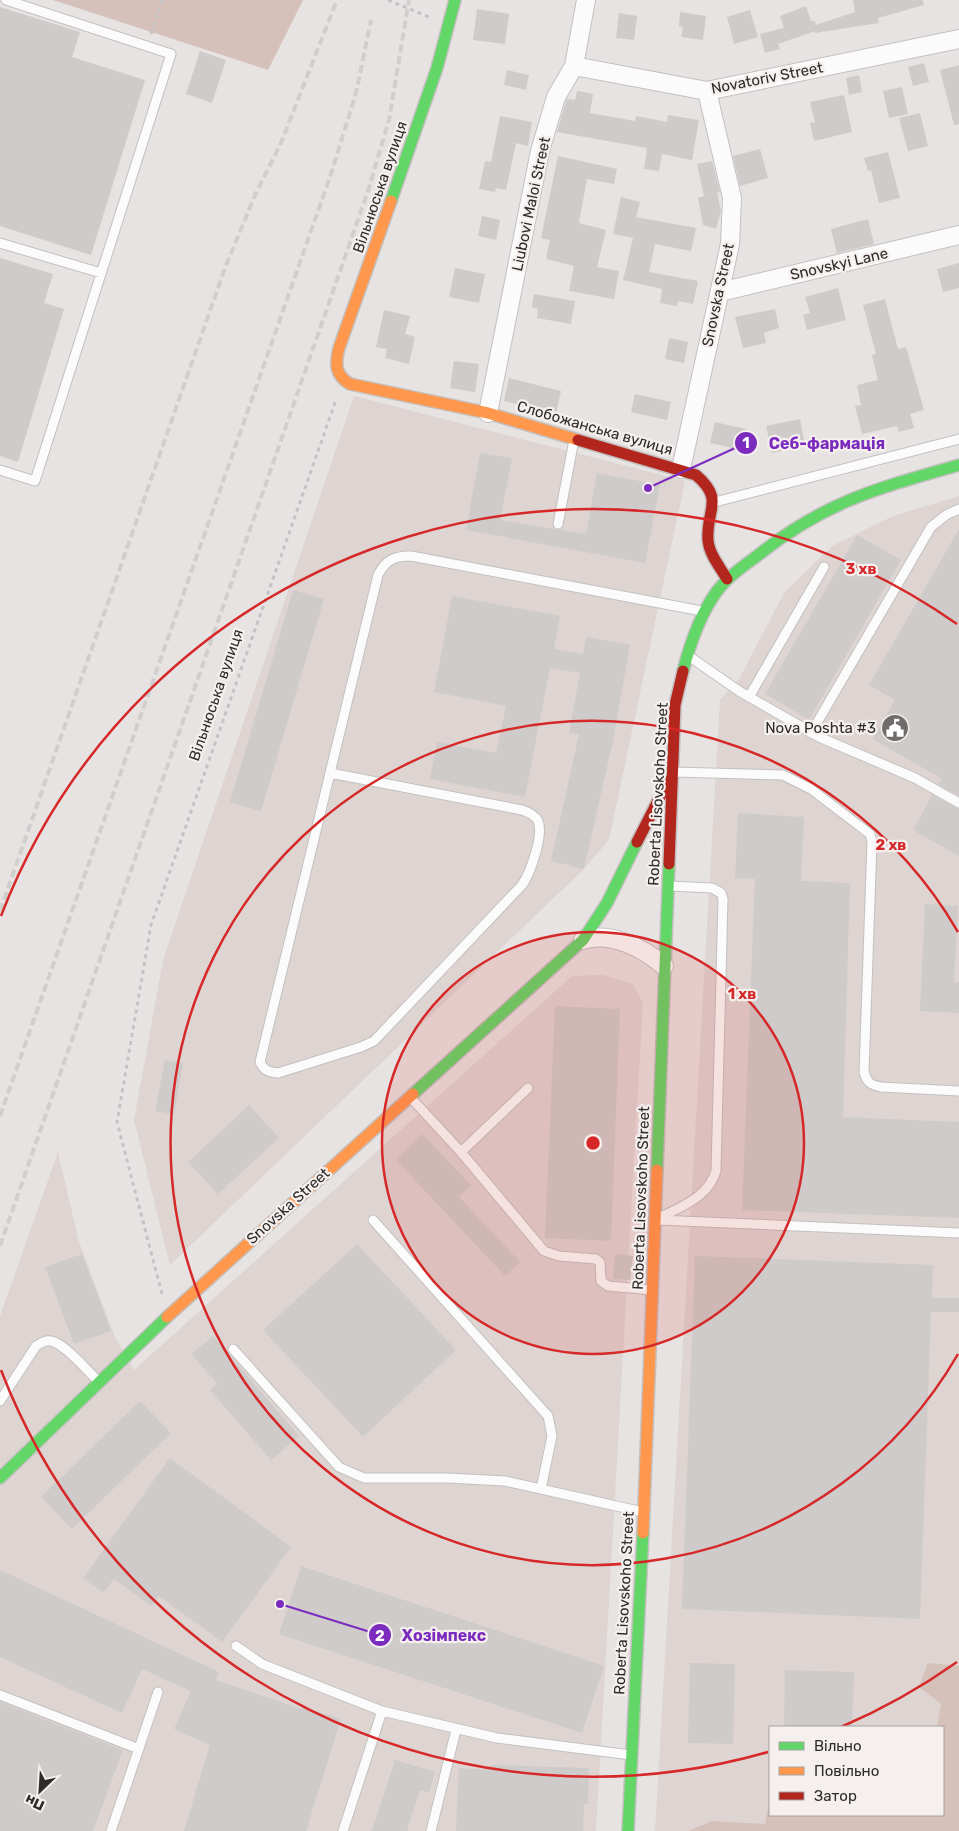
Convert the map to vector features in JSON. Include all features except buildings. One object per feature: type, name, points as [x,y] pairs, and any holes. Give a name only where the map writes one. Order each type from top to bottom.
[{"type":"street","name":"Вільнюська вулиця","points":[[346,382],[335,366],[339,348],[438,68],[455,0]]},
{"type":"street","name":"Liubovi Maloi Street","points":[[488,413],[540,152],[556,97],[574,66],[586,0]]},
{"type":"street","name":"Novatoriv Street","points":[[574,66],[706,91],[959,39]]},
{"type":"street","name":"Snovska Street","points":[[681,469],[730,244],[732,198],[706,91]]},
{"type":"street","name":"Snovskyi Lane","points":[[720,292],[959,235]]},
{"type":"street","name":"Слобожанська вулиця","points":[[346,382],[488,413],[681,469],[696,475],[708,484],[714,502]]},
{"type":"street","points":[[714,502],[708,540],[712,555],[727,579],[768,546],[814,515],[864,492],[959,465]]},
{"type":"street","name":"Roberta Lisovskoho Street","points":[[628,1831],[644,1512],[675,705],[686,655],[705,612],[727,579]]},
{"type":"street","name":"Snovska Street","points":[[0,1478],[168,1316],[583,940],[607,903],[673,772]]},
{"type":"street","points":[[583,940],[595,936],[623,943],[643,951],[664,966]]},
{"type":"lane","points":[[0,470],[35,481],[170,54],[6,0]]},
{"type":"lane","points":[[0,243],[101,274]]},
{"type":"lane","points":[[558,524],[574,438]]},
{"type":"lane","points":[[714,502],[959,439]]},
{"type":"lane","points":[[811,733],[931,527],[946,515],[959,509]]},
{"type":"lane","points":[[330,773],[522,810],[533,815],[538,822],[537,840],[530,872],[522,885],[374,1041],[361,1048],[287,1070],[271,1072],[264,1069],[260,1062],[330,773],[378,575],[385,562],[398,556],[411,556],[705,612]]},
{"type":"lane","points":[[749,697],[824,567]]},
{"type":"lane","points":[[686,655],[749,697],[811,733],[916,778],[959,803]]},
{"type":"lane","points":[[673,772],[783,775],[811,789],[870,834],[872,842],[864,1072],[866,1081],[881,1087],[959,1091]]},
{"type":"lane","points":[[655,1220],[702,1195],[708,1188],[716,1171],[723,899],[721,893],[712,888],[668,886]]},
{"type":"lane","points":[[461,1152],[528,1088]]},
{"type":"lane","points":[[409,1096],[461,1152],[544,1251],[559,1256],[596,1259],[600,1262],[601,1281],[608,1286],[652,1290]]},
{"type":"lane","points":[[373,1220],[548,1416],[552,1436],[541,1489]]},
{"type":"lane","points":[[655,1220],[959,1233]]},
{"type":"lane","points":[[0,1401],[36,1346],[44,1342],[52,1341],[64,1348],[99,1382]]},
{"type":"lane","points":[[233,1349],[339,1467],[351,1474],[364,1478],[448,1478],[505,1481],[644,1512]]},
{"type":"lane","points":[[236,1646],[262,1664],[382,1711],[456,1730],[497,1738],[631,1755]]},
{"type":"lane","points":[[112,1831],[158,1692]]},
{"type":"lane","points":[[0,1695],[139,1749]]},
{"type":"lane","points":[[343,1831],[382,1711]]},
{"type":"lane","points":[[431,1831],[456,1730]]},
{"type":"path","points":[[147,46],[162,0]]},
{"type":"path","points":[[388,0],[449,26]]},
{"type":"path","name":"Вільнюська вулиця","points":[[168,1316],[117,1122],[151,925],[346,382]]},
{"type":"shaded area","points":[[53,0],[303,0],[268,70]]},
{"type":"shaded area","points":[[354,396],[685,481],[609,840],[584,869],[170,1265],[134,1120],[163,960]]},
{"type":"shaded area","points":[[959,496],[959,1831],[655,1831],[720,700],[739,679],[784,593],[832,546],[893,516]]},
{"type":"shaded area","points":[[603,975],[633,984],[643,1003],[596,1831],[0,1831],[0,1316],[58,1152],[79,1242],[115,1337],[134,1370],[572,976]]},
{"type":"shaded area","points":[[928,1663],[959,1666],[959,1831],[688,1831],[712,1821],[765,1824],[769,1803],[769,1816],[944,1816],[944,1726],[937,1726],[941,1704],[919,1687]]},
{"type":"railway","points":[[0,911],[225,268],[255,195],[281,143],[337,0]]},
{"type":"railway","points":[[0,1246],[368,191],[389,120],[409,0]]},
{"type":"railway","points":[[0,1116],[330,177],[356,93],[371,20]]},
{"type":"traffic: fast","points":[[391,201],[437,68],[455,0]]},
{"type":"traffic: fast","points":[[683,671],[696,631],[709,603],[724,583],[746,564],[805,522],[829,510],[877,490],[959,465]]},
{"type":"traffic: fast","points":[[413,1094],[583,940],[607,903],[637,842]]},
{"type":"traffic: fast","points":[[657,1170],[669,864]]},
{"type":"traffic: fast","points":[[0,1478],[167,1317]]},
{"type":"traffic: fast","points":[[628,1831],[643,1533]]},
{"type":"traffic: slow","points":[[391,201],[339,348],[337,369],[341,377],[350,384],[488,413],[578,440]]},
{"type":"traffic: slow","points":[[167,1317],[413,1094]]},
{"type":"traffic: slow","points":[[643,1533],[657,1170]]},
{"type":"traffic: jam","points":[[578,440],[696,475],[710,491],[712,505],[708,540],[710,550],[727,579]]},
{"type":"traffic: jam","points":[[669,864],[675,705],[683,671]]},
{"type":"traffic: jam","points":[[637,842],[668,781]]},
{"type":"place","name":"Себ-фармація","points":[[648,488]]},
{"type":"place","name":"Nova Poshta #3","points":[[895,728]]},
{"type":"place","name":"Хозімпекс","points":[[280,1604]]}]
